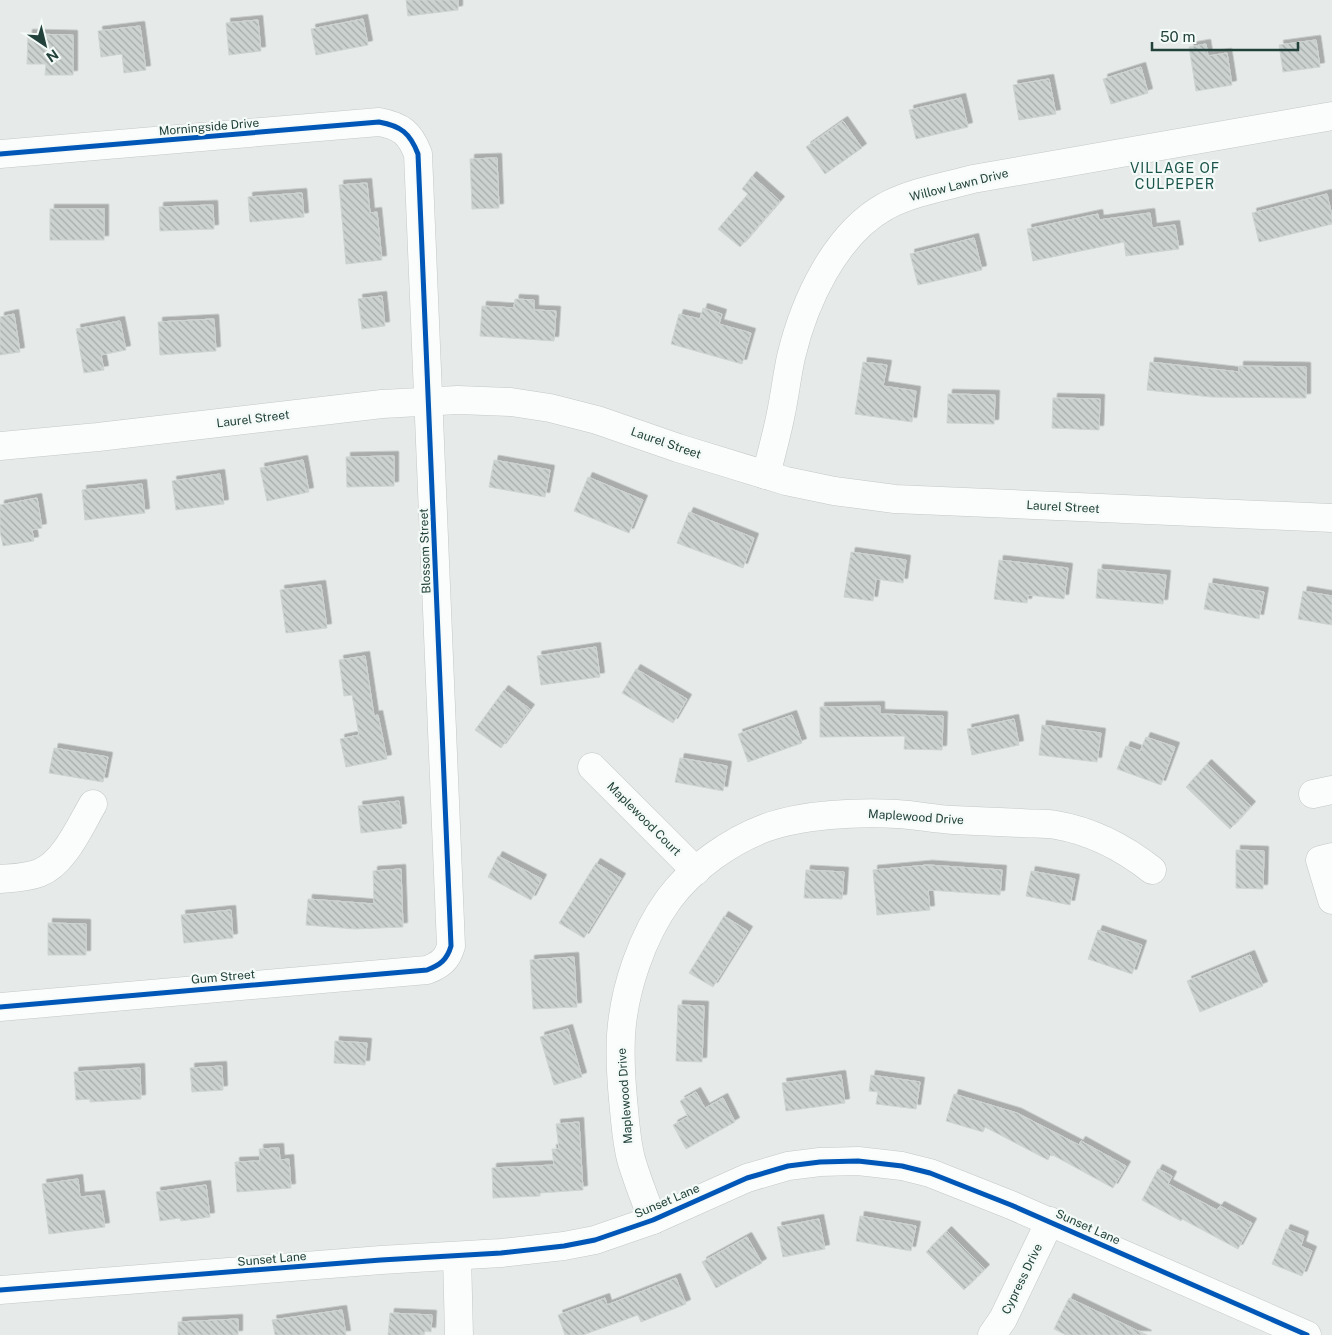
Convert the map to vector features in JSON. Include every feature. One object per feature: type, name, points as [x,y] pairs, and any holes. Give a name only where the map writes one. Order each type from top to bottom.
[{"type":"street","name":"Willow Lawn Drive","points":[[766,475],[782,412],[791,355],[813,294],[832,258],[848,237],[863,222],[885,207],[914,194],[972,179],[1332,116]]},
{"type":"street","name":"Morningside Drive","points":[[0,154],[379,122],[392,124],[404,131],[413,141]]},
{"type":"street","name":"Blossom Street","points":[[413,141],[418,154],[429,400],[450,946],[445,959]]},
{"type":"street","name":"Laurel Street","points":[[0,446],[98,437],[382,404],[429,400],[512,402],[550,408],[597,420],[678,448],[766,475],[834,491],[895,499],[1332,518]]},
{"type":"street","name":"Maplewood Court","points":[[592,767],[696,871]]},
{"type":"street","points":[[0,879],[24,878],[40,873],[54,864],[62,855],[93,804]]},
{"type":"street","name":"Maplewood Drive","points":[[653,1220],[639,1185],[631,1157],[625,1120],[621,1069],[622,1033],[628,991],[639,956],[669,899],[696,871],[719,853],[748,836],[767,828],[799,820],[849,814],[899,814],[940,819],[1056,825],[1084,832],[1112,844],[1138,859],[1152,870]]},
{"type":"street","points":[[1332,857],[1320,860],[1332,900]]},
{"type":"street","name":"Gum Street","points":[[0,1007],[426,970],[437,966],[445,959]]},
{"type":"street","name":"Sunset Lane","points":[[0,1290],[381,1260],[501,1253],[564,1246],[594,1240],[653,1220],[708,1194],[748,1178],[788,1166],[820,1162],[858,1161],[902,1166],[930,1173],[1050,1221],[1307,1335]]},
{"type":"street","name":"Cypress Drive","points":[[992,1335],[1003,1319],[1050,1221]]},
{"type":"street","points":[[457,1256],[459,1335]]},
{"type":"building","points":[[406,0],[458,0],[458,10],[408,16]]},
{"type":"building","points":[[363,19],[368,45],[316,55],[311,29]]},
{"type":"building","points":[[258,20],[261,51],[229,55],[226,23]]},
{"type":"building","points":[[140,26],[146,70],[124,73],[122,54],[101,57],[98,31]]},
{"type":"building","points":[[28,34],[73,35],[73,75],[45,75],[46,64],[27,64]]},
{"type":"building","points":[[1316,40],[1320,67],[1283,72],[1279,45]]},
{"type":"building","points":[[1206,44],[1208,56],[1227,53],[1232,85],[1196,91],[1189,47]]},
{"type":"building","points":[[1141,67],[1148,93],[1111,104],[1103,79]]},
{"type":"building","points":[[1049,79],[1056,114],[1019,120],[1013,85]]},
{"type":"building","points":[[961,98],[968,127],[916,139],[909,110]]},
{"type":"building","points":[[843,121],[862,148],[825,174],[806,147]]},
{"type":"building","points":[[497,158],[499,208],[472,209],[470,159]]},
{"type":"building","points":[[752,176],[780,201],[740,247],[718,229],[748,194],[742,189]]},
{"type":"building","points":[[367,183],[370,213],[377,212],[382,260],[346,264],[339,185]]},
{"type":"building","points":[[302,193],[304,217],[250,222],[248,197]]},
{"type":"building","points":[[1327,194],[1332,224],[1259,242],[1252,213]]},
{"type":"building","points":[[213,205],[214,229],[160,231],[159,207]]},
{"type":"building","points":[[50,209],[104,209],[104,240],[50,240]]},
{"type":"building","points":[[1150,213],[1152,228],[1175,225],[1179,249],[1126,256],[1124,242],[1033,261],[1027,229],[1098,214],[1099,220]]},
{"type":"building","points":[[974,238],[982,270],[918,285],[910,254]]},
{"type":"building","points":[[382,296],[385,326],[362,329],[358,299]]},
{"type":"building","points":[[515,299],[534,300],[534,310],[556,311],[554,341],[480,336],[482,306],[514,308]]},
{"type":"building","points":[[703,308],[722,314],[719,324],[751,333],[742,364],[671,344],[679,314],[700,319]]},
{"type":"building","points":[[14,314],[20,352],[0,355],[0,317]]},
{"type":"building","points":[[214,319],[216,351],[160,355],[158,322]]},
{"type":"building","points":[[120,321],[126,350],[101,355],[104,370],[84,373],[76,329]]},
{"type":"building","points":[[863,362],[887,365],[883,386],[916,391],[912,422],[855,414]]},
{"type":"building","points":[[1150,362],[1239,372],[1239,366],[1306,367],[1306,398],[1211,397],[1147,390]]},
{"type":"building","points":[[948,394],[995,395],[994,424],[947,423]]},
{"type":"building","points":[[1053,398],[1100,399],[1099,430],[1052,428]]},
{"type":"building","points":[[394,456],[394,486],[347,487],[346,457]]},
{"type":"building","points":[[303,460],[309,492],[267,501],[260,468]]},
{"type":"building","points":[[494,460],[550,470],[545,497],[489,487]]},
{"type":"building","points":[[220,474],[224,504],[176,510],[172,481]]},
{"type":"building","points":[[588,477],[643,500],[629,533],[574,511]]},
{"type":"building","points":[[142,484],[145,513],[85,520],[82,490]]},
{"type":"building","points":[[37,498],[42,528],[32,530],[34,541],[3,546],[0,531],[0,505]]},
{"type":"building","points":[[689,512],[754,538],[743,568],[677,543]]},
{"type":"building","points":[[851,552],[906,560],[903,583],[876,579],[873,601],[844,597]]},
{"type":"building","points":[[999,560],[1068,568],[1064,599],[1028,595],[1027,603],[994,599]]},
{"type":"building","points":[[1098,569],[1166,575],[1163,604],[1096,598]]},
{"type":"building","points":[[1209,583],[1264,592],[1259,619],[1204,609]]},
{"type":"building","points":[[321,585],[327,628],[286,633],[280,590]]},
{"type":"building","points":[[1303,591],[1332,596],[1332,625],[1298,619]]},
{"type":"building","points":[[596,647],[600,677],[541,685],[537,656]]},
{"type":"building","points":[[365,656],[374,716],[378,715],[387,759],[346,767],[340,739],[359,735],[352,695],[344,696],[339,660]]},
{"type":"building","points":[[636,669],[687,699],[673,723],[622,693]]},
{"type":"building","points":[[504,690],[530,709],[501,748],[475,730]]},
{"type":"building","points":[[880,706],[880,714],[943,716],[942,750],[904,749],[905,736],[820,737],[820,707]]},
{"type":"building","points":[[792,715],[802,743],[748,762],[738,734]]},
{"type":"building","points":[[1014,719],[1019,745],[972,755],[967,729]]},
{"type":"building","points":[[1042,725],[1101,733],[1097,762],[1039,755]]},
{"type":"building","points":[[1146,737],[1175,747],[1161,785],[1117,769],[1126,746],[1140,751]]},
{"type":"building","points":[[54,748],[108,757],[103,782],[49,773]]},
{"type":"building","points":[[680,758],[727,766],[723,791],[675,782]]},
{"type":"building","points":[[1207,764],[1251,806],[1230,829],[1186,787]]},
{"type":"building","points":[[399,801],[402,828],[361,833],[358,806]]},
{"type":"building","points":[[1236,850],[1264,851],[1263,889],[1236,888]]},
{"type":"building","points":[[498,856],[542,879],[531,900],[488,877]]},
{"type":"building","points":[[596,863],[621,878],[584,938],[559,923]]},
{"type":"building","points":[[928,865],[1002,870],[1000,895],[928,890],[930,910],[877,915],[873,870]]},
{"type":"building","points":[[401,869],[403,927],[355,929],[306,925],[308,899],[374,904],[373,871]]},
{"type":"building","points":[[806,870],[844,872],[842,899],[804,898]]},
{"type":"building","points":[[1031,871],[1075,879],[1070,905],[1026,896]]},
{"type":"building","points":[[231,910],[233,938],[184,943],[181,915]]},
{"type":"building","points":[[724,916],[748,931],[713,987],[689,973]]},
{"type":"building","points":[[48,923],[86,924],[86,955],[48,955]]},
{"type":"building","points":[[1098,930],[1142,945],[1132,974],[1088,959]]},
{"type":"building","points":[[1250,955],[1263,986],[1200,1012],[1187,981]]},
{"type":"building","points":[[574,957],[577,1007],[533,1009],[530,960]]},
{"type":"building","points":[[678,1005],[704,1006],[702,1062],[676,1061]]},
{"type":"building","points":[[568,1029],[582,1077],[554,1085],[540,1037]]},
{"type":"building","points":[[335,1041],[367,1043],[365,1065],[334,1063]]},
{"type":"building","points":[[222,1066],[223,1090],[192,1092],[190,1068]]},
{"type":"building","points":[[140,1068],[141,1099],[90,1102],[90,1099],[76,1100],[74,1072]]},
{"type":"building","points":[[841,1075],[845,1103],[786,1111],[782,1083]]},
{"type":"building","points":[[871,1075],[920,1082],[916,1109],[876,1104],[878,1092],[869,1091]]},
{"type":"building","points":[[696,1092],[705,1108],[723,1098],[735,1122],[686,1149],[673,1125],[688,1117],[680,1101]]},
{"type":"building","points":[[954,1094],[1017,1113],[1079,1145],[1081,1141],[1126,1166],[1113,1188],[1051,1154],[1048,1160],[985,1127],[983,1132],[946,1121]]},
{"type":"building","points":[[579,1122],[583,1190],[540,1193],[540,1196],[493,1198],[492,1168],[554,1165],[552,1149],[559,1149],[556,1124]]},
{"type":"building","points":[[279,1148],[280,1160],[289,1159],[291,1188],[237,1192],[235,1162],[260,1161],[259,1149]]},
{"type":"building","points":[[1158,1169],[1172,1176],[1168,1184],[1217,1210],[1220,1206],[1252,1223],[1238,1249],[1142,1200]]},
{"type":"building","points":[[78,1179],[80,1197],[100,1195],[105,1227],[49,1234],[42,1184]]},
{"type":"building","points":[[206,1185],[210,1217],[181,1221],[180,1218],[160,1221],[156,1192]]},
{"type":"building","points":[[860,1216],[916,1226],[911,1251],[856,1241]]},
{"type":"building","points":[[819,1219],[825,1249],[783,1257],[777,1227]]},
{"type":"building","points":[[1286,1229],[1304,1236],[1301,1246],[1312,1251],[1302,1276],[1272,1264]]},
{"type":"building","points":[[947,1231],[985,1269],[964,1290],[926,1252]]},
{"type":"building","points":[[747,1237],[762,1263],[716,1288],[702,1262]]},
{"type":"building","points":[[676,1278],[686,1304],[641,1322],[638,1315],[583,1335],[565,1335],[558,1315],[605,1298],[607,1305]]},
{"type":"building","points":[[1069,1298],[1147,1335],[1066,1335],[1054,1329]]},
{"type":"building","points":[[342,1310],[346,1335],[275,1335],[272,1320]]},
{"type":"building","points":[[390,1313],[432,1315],[431,1332],[425,1331],[424,1335],[388,1335]]},
{"type":"building","points":[[238,1319],[238,1335],[178,1335],[178,1322]]},
{"type":"cycle path","points":[[0,154],[379,122],[399,128],[412,141],[418,154],[451,946],[442,961],[427,970],[0,1007]]},
{"type":"cycle path","points":[[0,1290],[381,1260],[501,1253],[564,1246],[595,1240],[653,1220],[747,1178],[788,1166],[820,1162],[858,1161],[902,1166],[930,1173],[1011,1205],[1307,1335]]},
{"type":"district","name":"VILLAGE OF CULPEPER","points":[[1175,176]]}]
